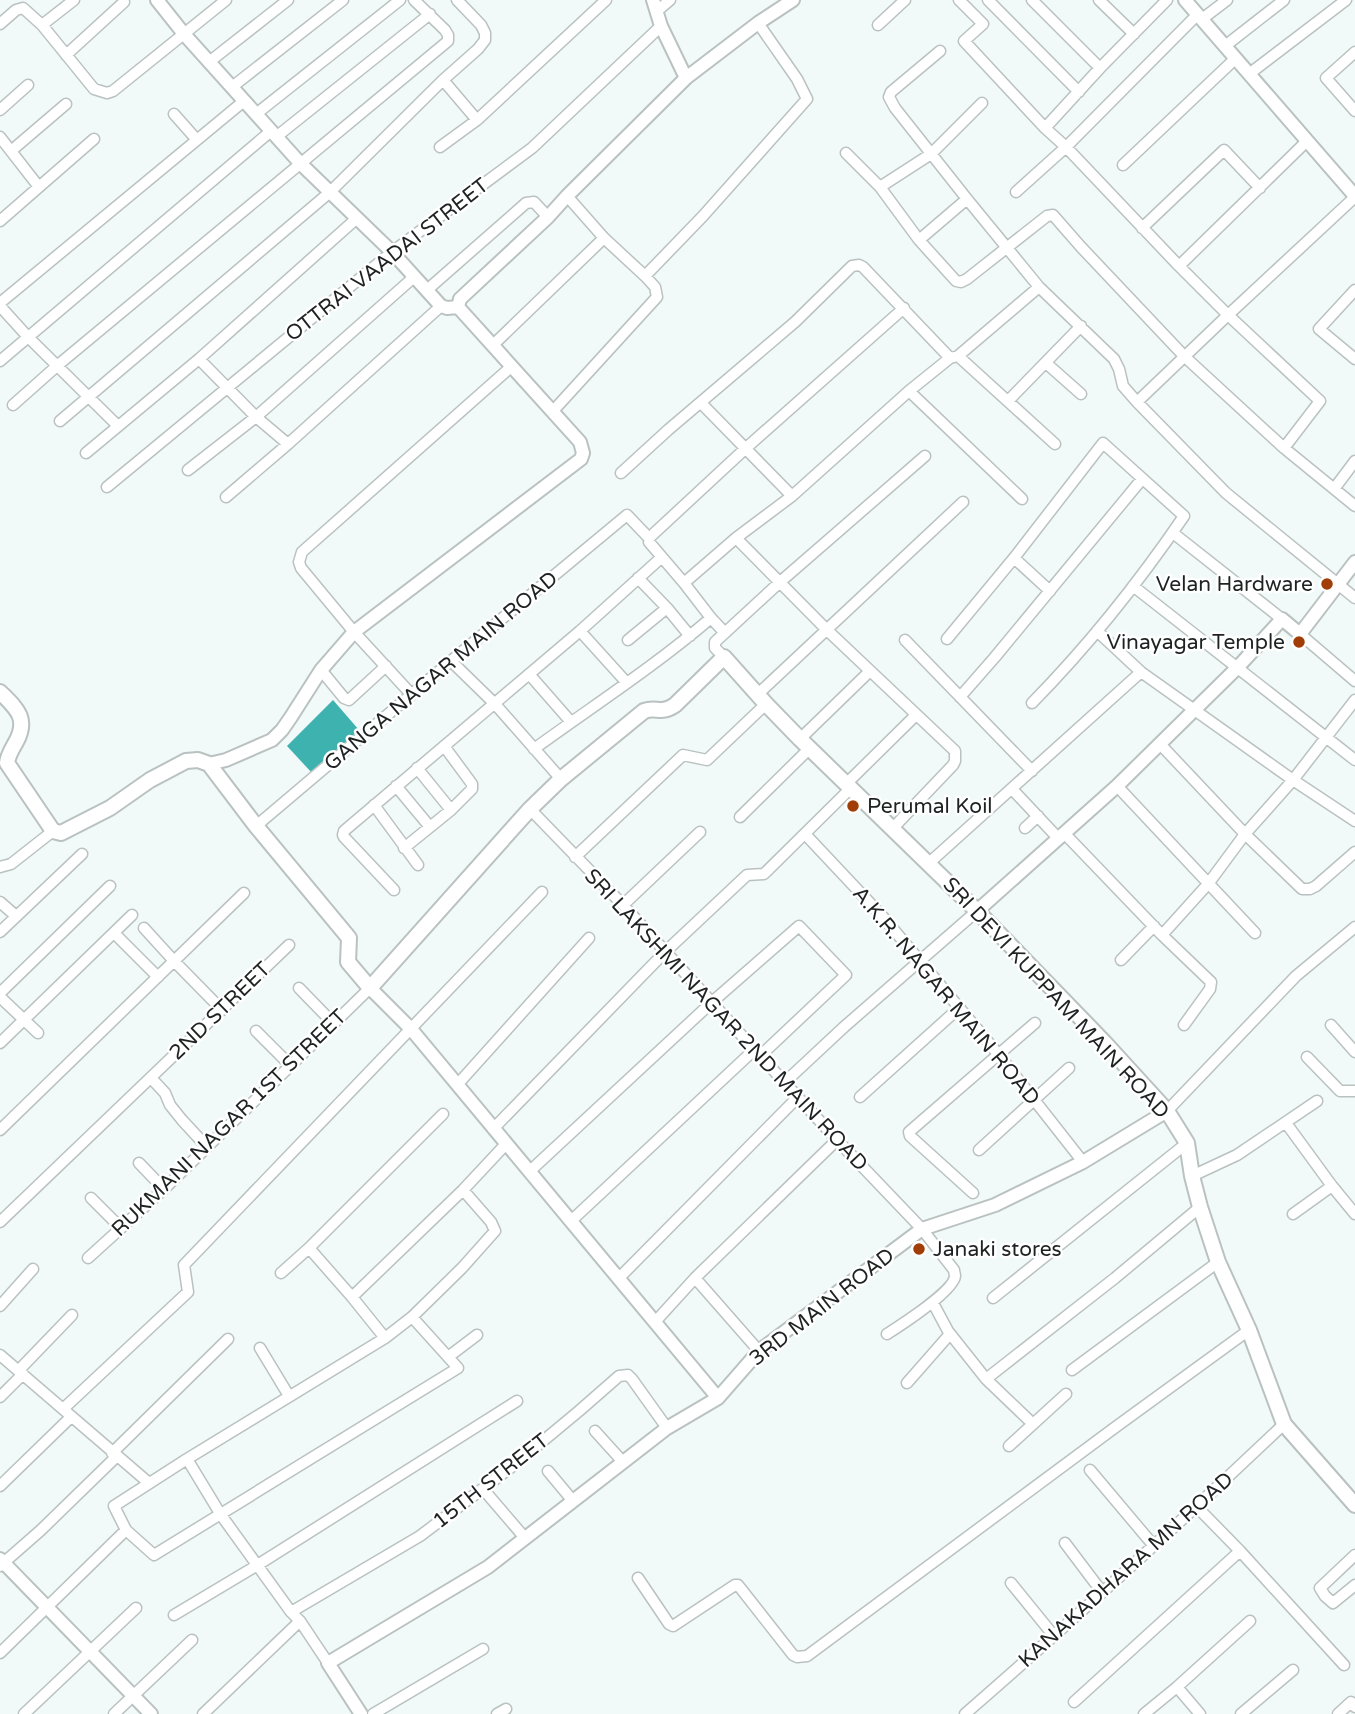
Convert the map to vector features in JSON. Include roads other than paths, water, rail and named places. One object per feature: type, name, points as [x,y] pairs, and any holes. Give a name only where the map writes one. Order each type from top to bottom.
[{"type":"main road","name":"SRI DEVI KUPPAM MAIN ROAD","points":[[724,657],[805,743],[977,911],[1167,1111],[1187,1143],[1200,1207],[1218,1262],[1249,1330],[1284,1424],[1355,1505]]},
{"type":"main road","points":[[0,692],[16,707],[22,723],[20,735],[7,764],[53,831],[61,833],[110,808],[150,780],[186,761],[198,760],[209,764],[256,826],[349,938],[348,962],[370,988],[561,779],[644,711],[652,709],[661,712],[675,705],[724,657]]},
{"type":"street","points":[[42,25],[74,0]]},
{"type":"street","points":[[157,0],[273,134],[329,193],[392,252],[441,306],[458,307]]},
{"type":"street","points":[[209,62],[288,0]]},
{"type":"street","points":[[232,87],[343,0]]},
{"type":"street","points":[[256,114],[400,0]]},
{"type":"street","points":[[13,405],[447,41],[448,34],[414,0]]},
{"type":"street","points":[[60,421],[329,193],[478,49],[485,40],[485,33],[481,25],[457,0]]},
{"type":"street","points":[[440,147],[477,120],[607,0]]},
{"type":"street","points":[[670,0],[655,5],[661,26],[686,78]]},
{"type":"street","points":[[458,307],[460,299],[548,217],[686,78],[793,0]]},
{"type":"street","points":[[878,25],[905,0]]},
{"type":"street","points":[[959,0],[983,24],[964,41],[1179,266],[1320,401],[1284,448]]},
{"type":"street","points":[[988,0],[1079,92]]},
{"type":"street","points":[[1032,0],[1100,68]]},
{"type":"street","points":[[1100,0],[1134,34]]},
{"type":"street","points":[[1045,128],[1167,0]]},
{"type":"street","points":[[1137,402],[1355,196],[1185,0]]},
{"type":"street","points":[[1016,192],[1200,17],[1227,0]]},
{"type":"street","points":[[1225,46],[1284,0]]},
{"type":"street","points":[[1249,74],[1346,0]]},
{"type":"street","points":[[0,24],[19,8],[23,8],[42,25],[94,89],[107,93],[113,91],[223,1]]},
{"type":"street","points":[[66,55],[124,2]]},
{"type":"street","points":[[0,361],[273,134],[430,14]]},
{"type":"street","points":[[645,276],[703,216],[807,99],[797,79],[758,23]]},
{"type":"street","name":"OTTRAI VAADAI STREET","points":[[107,487],[392,252],[532,148],[661,26]]},
{"type":"street","points":[[940,51],[889,95],[895,108],[1039,286],[1114,359],[1123,386],[1137,402],[1226,493],[1355,598]]},
{"type":"street","points":[[1355,52],[1326,78],[1355,111]]},
{"type":"street","points":[[1123,164],[1236,58]]},
{"type":"street","points":[[443,80],[477,120]]},
{"type":"street","points":[[0,110],[29,85]]},
{"type":"street","points":[[118,426],[28,337],[0,304],[244,101]]},
{"type":"street","points":[[880,187],[931,154],[982,103]]},
{"type":"street","points":[[39,187],[4,145],[66,104]]},
{"type":"street","points":[[174,114],[197,140]]},
{"type":"street","points":[[0,221],[94,139]]},
{"type":"street","points":[[1179,266],[1307,141]]},
{"type":"street","points":[[1142,228],[1224,150],[1260,188]]},
{"type":"street","points":[[846,153],[880,187],[919,240],[956,281],[961,282],[1047,216],[1056,217],[1185,357],[1284,448],[1355,506]]},
{"type":"street","points":[[553,411],[657,297],[654,287],[645,276],[604,238],[566,197]]},
{"type":"street","points":[[919,240],[967,200]]},
{"type":"street","points":[[427,290],[526,204],[534,202],[548,217]]},
{"type":"street","points":[[86,453],[199,359],[356,219]]},
{"type":"street","points":[[494,345],[604,238]]},
{"type":"street","points":[[621,473],[795,322],[852,266],[859,265],[954,357],[1009,401],[1055,444]]},
{"type":"street","points":[[188,470],[256,417],[414,277]]},
{"type":"street","points":[[684,583],[736,538],[792,496],[909,391],[1039,286]]},
{"type":"street","points":[[1355,290],[1320,329],[1355,359]]},
{"type":"street","points":[[226,497],[441,306]]},
{"type":"street","points":[[209,764],[226,760],[272,740],[282,730],[321,670],[354,632],[581,459],[583,453],[580,442],[458,307]]},
{"type":"street","points":[[725,633],[649,542],[649,538],[904,308]]},
{"type":"street","points":[[1009,401],[1081,326]]},
{"type":"street","points":[[199,359],[256,417],[288,444]]},
{"type":"street","points":[[1046,363],[1081,394]]},
{"type":"street","points":[[411,694],[354,632],[301,568],[299,562],[302,552],[512,366]]},
{"type":"street","points":[[909,391],[1021,499]]},
{"type":"street","points":[[701,403],[792,496]]},
{"type":"street","points":[[947,639],[1103,443],[1184,516],[1097,631],[1032,703]]},
{"type":"street","points":[[724,657],[714,644],[725,633],[925,456]]},
{"type":"street","points":[[1334,489],[1355,461]]},
{"type":"street","points":[[960,697],[1142,479]]},
{"type":"street","points":[[575,857],[682,755],[707,760],[827,630],[963,502]]},
{"type":"street","name":"GANGA NAGAR MAIN ROAD","points":[[256,826],[627,516],[649,538]]},
{"type":"street","points":[[1173,533],[1355,681]]},
{"type":"street","points":[[736,538],[827,630],[955,751],[953,765],[893,828]]},
{"type":"street","points":[[394,890],[342,835],[344,831],[580,631],[662,557]]},
{"type":"street","points":[[1014,558],[1050,591]]},
{"type":"street","points":[[1300,634],[1355,562]]},
{"type":"street","points":[[638,578],[690,636]]},
{"type":"street","points":[[1133,586],[1355,760]]},
{"type":"street","points":[[628,640],[667,608]]},
{"type":"street","points":[[534,749],[627,683],[711,618]]},
{"type":"street","points":[[784,1083],[1116,786],[1238,667],[1282,619]]},
{"type":"street","points":[[580,631],[627,683]]},
{"type":"street","points":[[1097,631],[1141,672],[1355,821]]},
{"type":"street","points":[[905,640],[1032,771]]},
{"type":"street","points":[[451,661],[495,704],[561,779]]},
{"type":"street","points":[[321,670],[344,698],[349,700],[386,666]]},
{"type":"street","points":[[740,817],[870,671]]},
{"type":"street","points":[[929,863],[1141,672]]},
{"type":"street","points":[[529,674],[571,722]]},
{"type":"street","points":[[1162,935],[1208,884],[1245,834],[1293,780],[1355,700]]},
{"type":"street","points":[[493,1129],[665,952],[747,875],[764,874],[805,834],[916,715]]},
{"type":"street","points":[[1160,744],[1245,834],[1302,889],[1316,886],[1355,852]]},
{"type":"street","points":[[404,848],[472,789],[472,784],[444,746]]},
{"type":"street","points":[[417,768],[451,810]]},
{"type":"street","points":[[396,786],[430,827]]},
{"type":"street","points":[[1116,786],[1255,933]]},
{"type":"street","points":[[1012,789],[1211,984],[1184,1025]]},
{"type":"street","points":[[374,805],[418,865]]},
{"type":"street","name":"SRI LAKSHMI NAGAR 2ND MAIN ROAD","points":[[530,810],[623,905],[784,1083],[922,1229],[955,1273],[954,1280],[933,1303]]},
{"type":"street","points":[[1025,828],[1038,816]]},
{"type":"street","points":[[0,867],[11,864],[53,831]]},
{"type":"street","points":[[623,905],[699,832]]},
{"type":"street","name":"A.K.R. NAGAR MAIN ROAD","points":[[805,834],[883,917],[999,1055],[1083,1162]]},
{"type":"street","points":[[0,932],[82,854]]},
{"type":"street","points":[[38,1033],[0,995],[110,886]]},
{"type":"street","points":[[63,1409],[188,1292],[184,1265],[542,892]]},
{"type":"street","points":[[0,1130],[244,893]]},
{"type":"street","points":[[0,902],[16,916]]},
{"type":"street","points":[[0,1044],[132,915]]},
{"type":"street","points":[[530,1171],[711,1003],[799,926],[846,975],[571,1221]]},
{"type":"street","points":[[1121,960],[1154,926]]},
{"type":"street","points":[[1167,1111],[1296,976],[1355,927]]},
{"type":"street","points":[[144,928],[222,1010]]},
{"type":"street","points":[[114,933],[158,977]]},
{"type":"street","points":[[457,1085],[589,938]]},
{"type":"street","name":"2ND STREET","points":[[0,1222],[289,945]]},
{"type":"street","points":[[299,988],[333,1023]]},
{"type":"street","points":[[370,988],[411,1029],[719,1398]]},
{"type":"street","name":"RUKMANI NAGAR 1ST STREET","points":[[88,1258],[164,1189],[370,988]]},
{"type":"street","points":[[860,1097],[959,1008]]},
{"type":"street","points":[[973,1194],[910,1136],[909,1132],[1035,1023]]},
{"type":"street","points":[[1331,1025],[1355,1052]]},
{"type":"street","points":[[256,1031],[290,1065]]},
{"type":"street","points":[[1307,1057],[1340,1091],[1355,1091]]},
{"type":"street","points":[[979,1150],[1069,1068]]},
{"type":"street","points":[[151,1078],[163,1090],[170,1105],[182,1120],[207,1147]]},
{"type":"street","points":[[618,1278],[798,1097]]},
{"type":"street","points":[[1192,1176],[1237,1155],[1317,1101]]},
{"type":"street","name":"3RD MAIN ROAD","points":[[328,1663],[488,1567],[667,1428],[719,1398],[759,1351],[922,1229],[995,1205],[1083,1162],[1167,1111]]},
{"type":"street","points":[[281,1273],[443,1114]]},
{"type":"street","points":[[1286,1123],[1355,1214]]},
{"type":"street","points":[[655,1322],[695,1278],[837,1140]]},
{"type":"street","points":[[993,1298],[1187,1143]]},
{"type":"street","points":[[352,1297],[463,1190],[506,1144]]},
{"type":"street","points":[[139,1163],[164,1189]]},
{"type":"street","points":[[1293,1214],[1332,1186]]},
{"type":"street","points":[[412,1317],[458,1368],[154,1555],[126,1530],[114,1506],[385,1338],[412,1317],[462,1268],[495,1231],[491,1222],[463,1190]]},
{"type":"street","points":[[91,1198],[121,1228]]},
{"type":"street","points":[[986,1380],[1200,1207]]},
{"type":"street","points":[[309,1248],[385,1338]]},
{"type":"street","points":[[1072,1370],[1218,1262]]},
{"type":"street","points":[[0,1306],[33,1269]]},
{"type":"street","points":[[695,1278],[759,1351]]},
{"type":"street","points":[[887,1335],[933,1303],[950,1334],[986,1380],[1033,1424]]},
{"type":"street","points":[[0,1397],[72,1315]]},
{"type":"street","points":[[638,1578],[673,1626],[738,1585],[793,1655],[807,1656],[1249,1330]]},
{"type":"street","points":[[907,1382],[950,1334]]},
{"type":"street","points":[[448,1357],[477,1335]]},
{"type":"street","points":[[151,1714],[1,1563],[41,1530],[228,1339]]},
{"type":"street","points":[[260,1348],[289,1396]]},
{"type":"street","points":[[0,1354],[149,1483]]},
{"type":"street","name":"15TH STREET","points":[[291,1612],[420,1536],[546,1439],[619,1376],[628,1375],[632,1379],[667,1428]]},
{"type":"street","points":[[1009,1446],[1066,1394]]},
{"type":"street","points":[[174,1615],[257,1566],[517,1401]]},
{"type":"street","points":[[0,1486],[71,1417]]},
{"type":"street","name":"KANAKADHARA MN ROAD","points":[[965,1714],[1197,1507],[1284,1424]]},
{"type":"street","points":[[595,1431],[623,1462]]},
{"type":"street","points":[[187,1459],[221,1515],[300,1621],[361,1714]]},
{"type":"street","points":[[1090,1470],[1154,1546]]},
{"type":"street","points":[[548,1471],[573,1501]]},
{"type":"street","points":[[483,1489],[525,1538]]},
{"type":"street","points":[[1197,1507],[1344,1665]]},
{"type":"street","points":[[0,1653],[126,1530]]},
{"type":"street","points":[[1065,1543],[1102,1592]]},
{"type":"street","points":[[1074,1702],[1240,1551]]},
{"type":"street","points":[[1355,1555],[1320,1588],[1333,1603],[1355,1585]]},
{"type":"street","points":[[1011,1583],[1054,1636]]},
{"type":"street","points":[[24,1714],[136,1608]]},
{"type":"street","points":[[203,1714],[300,1621]]},
{"type":"street","points":[[1144,1714],[1250,1621]]},
{"type":"street","points":[[114,1714],[192,1640]]},
{"type":"street","points":[[373,1714],[483,1649]]},
{"type":"street","points":[[1241,1714],[1293,1670]]},
{"type":"street","points":[[1177,1687],[1200,1714]]},
{"type":"street","points":[[1338,1714],[1351,1702],[1355,1707]]},
{"type":"water","points":[[333,700],[359,730],[312,773],[287,746]]},
{"type":"place","name":"Velan Hardware","points":[[1327,584]]},
{"type":"place","name":"Vinayagar Temple","points":[[1299,642]]},
{"type":"place","name":"Perumal Koil","points":[[853,806]]},
{"type":"place","name":"Janaki stores","points":[[919,1249]]}]
